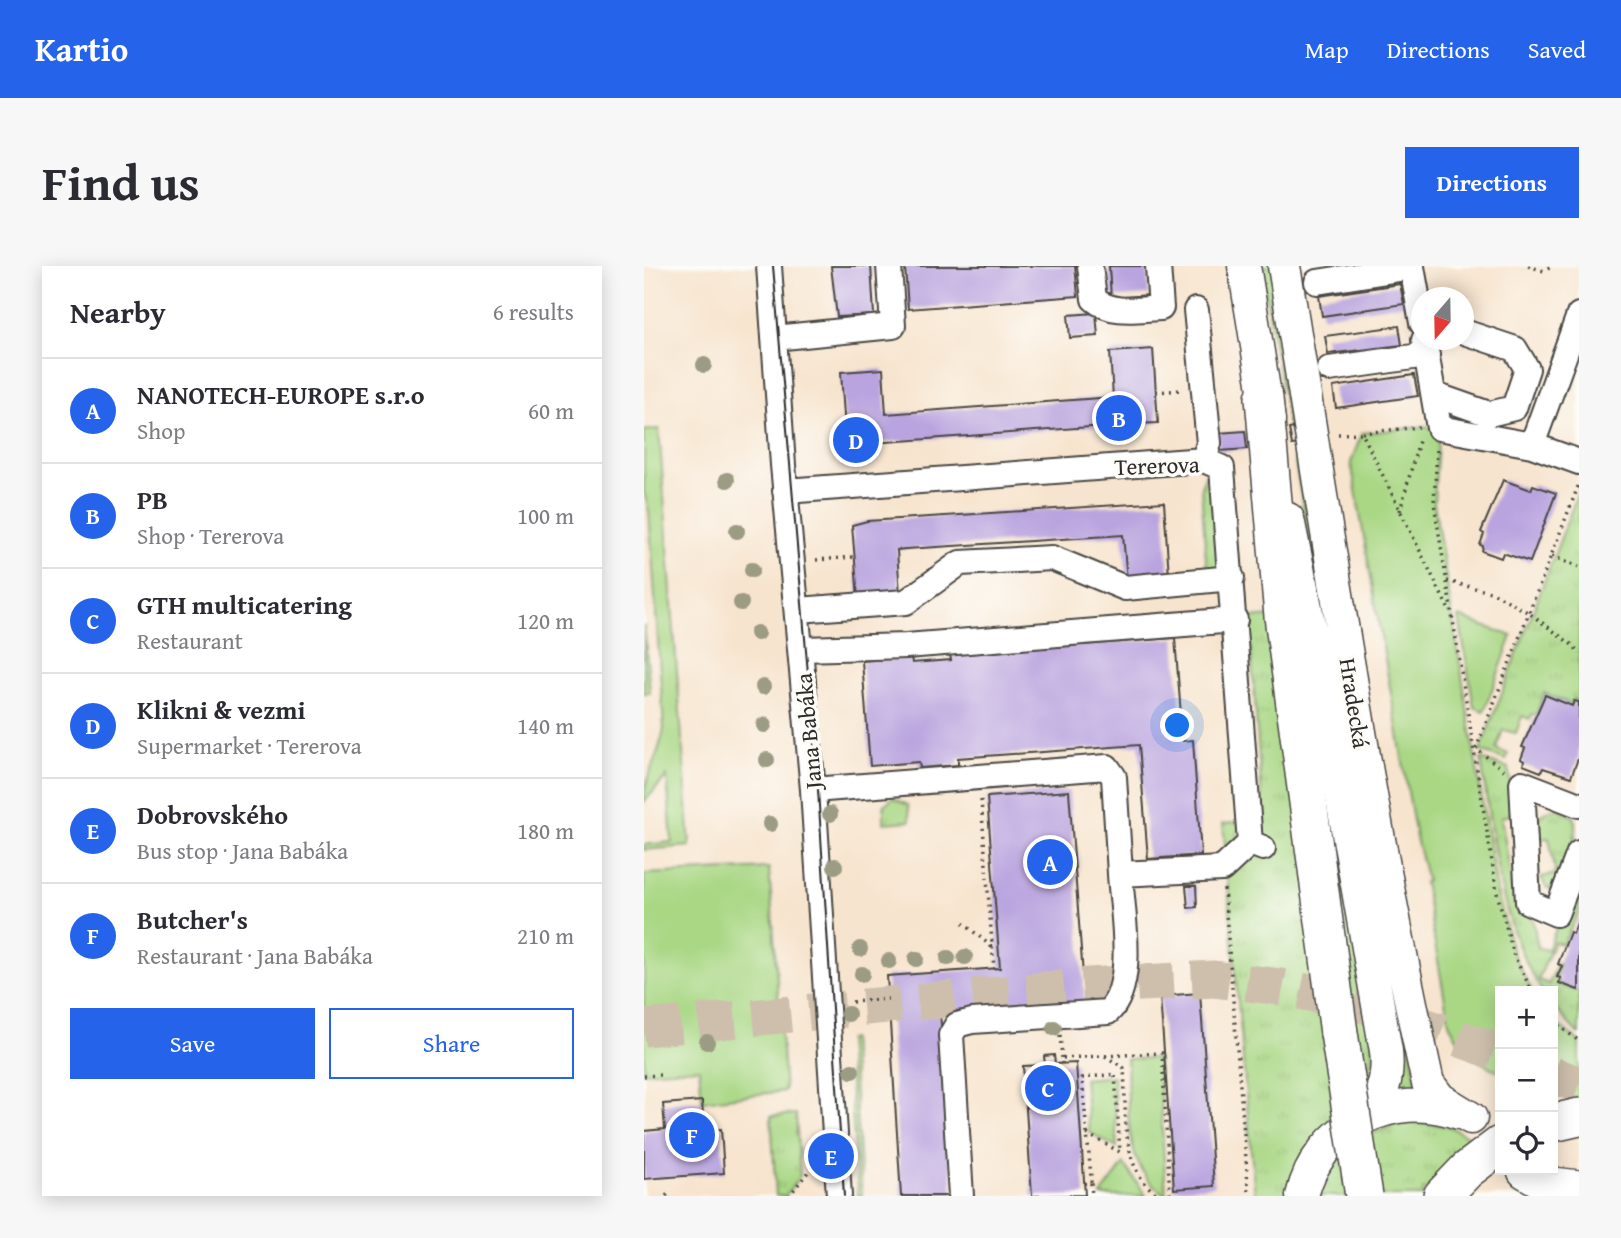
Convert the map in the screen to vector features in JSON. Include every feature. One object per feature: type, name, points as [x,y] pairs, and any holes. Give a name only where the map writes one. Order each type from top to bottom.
[{"type":"highway","points":[[1264,398],[1283,616],[1339,1033],[1364,1196]]},
{"type":"highway","points":[[1558,1122],[1579,1117]]},
{"type":"highway","points":[[1442,1196],[1467,1170],[1495,1147]]},
{"type":"highway","points":[[1533,1175],[1553,1186],[1579,1189]]},
{"type":"main road","name":"Hradecká","points":[[1244,266],[1264,398],[1326,707],[1387,1051],[1387,1074],[1382,1092],[1376,1105],[1362,1118]]},
{"type":"main road","name":"Hradecká","points":[[1284,266],[1402,965],[1428,1083],[1440,1099],[1471,1118]]},
{"type":"main road","points":[[1302,1193],[1324,1150],[1362,1118],[1390,1108],[1415,1105],[1439,1107],[1471,1118],[1495,1139]]},
{"type":"main road","points":[[1525,1175],[1531,1196]]},
{"type":"street","name":"Jana Babáka","points":[[769,266],[785,491],[802,649],[813,790],[839,1196]]},
{"type":"street","points":[[774,338],[894,326],[889,266]]},
{"type":"street","points":[[1090,266],[1094,299],[1102,306],[1114,309],[1161,308],[1158,266]]},
{"type":"street","points":[[1317,282],[1412,267],[1416,287]]},
{"type":"street","points":[[1196,310],[1209,443],[1204,460]]},
{"type":"street","points":[[1532,445],[1579,315]]},
{"type":"street","points":[[1435,394],[1489,414],[1514,408],[1527,369],[1515,349],[1474,335]]},
{"type":"street","points":[[1329,369],[1413,350]]},
{"type":"street","points":[[1427,350],[1439,428],[1532,445],[1579,462]]},
{"type":"street","name":"Tererova","points":[[785,491],[1204,460],[1222,468],[1256,846],[1222,869]]},
{"type":"street","points":[[798,610],[906,602],[960,564],[1052,558],[1125,588],[1232,578]]},
{"type":"street","points":[[802,649],[906,646],[1235,620]]},
{"type":"street","points":[[813,790],[1107,767],[1114,777],[1126,972],[1113,1007],[1108,1012],[972,1021],[957,1025],[951,1035],[961,1196]]},
{"type":"street","points":[[1579,805],[1522,783],[1528,902],[1556,914],[1579,853]]},
{"type":"street","points":[[1120,874],[1222,869]]},
{"type":"path","points":[[1528,266],[1544,271],[1553,266]]},
{"type":"path","points":[[1332,434],[1422,427],[1400,513]]},
{"type":"path","points":[[1439,428],[1434,503],[1452,617],[1476,749],[1497,893],[1514,956],[1529,986]]},
{"type":"path","points":[[1362,433],[1452,617]]},
{"type":"path","points":[[1476,749],[1579,484]]},
{"type":"path","points":[[1551,556],[1579,566]]},
{"type":"path","points":[[816,560],[855,557]]},
{"type":"path","points":[[1447,581],[1494,593],[1529,613],[1575,647],[1579,654]]},
{"type":"path","points":[[1476,749],[1522,783]]},
{"type":"path","points":[[981,793],[993,969]]},
{"type":"path","points":[[984,840],[990,840]]},
{"type":"path","points":[[1222,869],[1249,1196]]},
{"type":"path","points":[[963,923],[992,947]]},
{"type":"path","points":[[852,1002],[888,999]]},
{"type":"path","points":[[1558,1025],[1579,1041]]},
{"type":"path","points":[[1062,1064],[1062,1058],[1162,1053],[1171,1174],[1170,1196]]},
{"type":"path","points":[[1105,1055],[1125,1069],[1129,1158],[1150,1190],[1160,1196]]},
{"type":"path","points":[[1087,1134],[1120,1152],[1115,1074],[1082,1077],[1092,1196]]},
{"type":"path","points":[[644,1076],[660,1075]]},
{"type":"path","points":[[789,1196],[808,1172]]},
{"type":"path","points":[[1084,1183],[1091,1182]]},
{"type":"green space","points":[[1261,266],[1272,266],[1299,427],[1289,429]]},
{"type":"green space","points":[[1439,428],[1434,503],[1497,893],[1514,956],[1529,986],[1495,986],[1495,1069],[1469,1053],[1449,1023],[1424,882],[1427,881],[1416,838],[1351,462],[1362,433]]},
{"type":"green space","points":[[659,429],[690,846],[644,850],[644,845],[672,842],[667,776],[644,802],[664,728],[649,511],[644,492],[644,431]]},
{"type":"green space","points":[[1302,444],[1418,1091],[1400,1093],[1400,1053],[1292,445]]},
{"type":"green space","points":[[1208,470],[1214,480],[1220,568],[1207,574],[1201,486]]},
{"type":"green space","points":[[1579,490],[1579,701],[1573,699],[1571,704],[1544,693],[1536,715],[1532,714],[1530,719],[1522,716],[1516,733],[1503,730],[1496,749],[1508,754],[1506,760],[1480,751]]},
{"type":"green space","points":[[1273,616],[1340,1117],[1285,1196],[1255,1196],[1227,877],[1258,831],[1264,828],[1249,618]]},
{"type":"green space","points":[[1459,617],[1512,636],[1484,711],[1474,707]]},
{"type":"green space","points":[[644,625],[650,693],[644,693]]},
{"type":"green space","points":[[1481,759],[1508,768],[1516,814],[1501,817],[1515,902],[1531,909],[1538,948],[1548,950],[1579,866],[1579,912],[1563,944],[1554,942],[1538,980],[1549,984],[1557,964],[1560,965],[1555,978],[1558,980],[1557,984],[1579,992],[1579,1035],[1558,1012],[1558,986],[1539,986],[1527,965],[1507,908],[1494,849]]},
{"type":"green space","points":[[893,798],[908,805],[910,821],[884,823],[884,805]]},
{"type":"green space","points":[[1558,808],[1574,817],[1575,835],[1568,867],[1553,890],[1546,887],[1541,877],[1556,874],[1549,838],[1534,839],[1534,827],[1542,814]]},
{"type":"green space","points":[[1239,822],[1236,844],[1226,854],[1223,824]]},
{"type":"green space","points":[[1333,866],[1341,868],[1373,1047],[1372,1070],[1363,1094]]},
{"type":"green space","points":[[769,868],[785,1091],[702,1101],[699,1068],[644,1072],[644,874]]},
{"type":"green space","points":[[1558,1025],[1579,1041],[1579,1099],[1558,1093]]},
{"type":"green space","points":[[851,1039],[862,1196],[858,1196],[847,1040]]},
{"type":"green space","points":[[1158,1058],[1166,1195],[1151,1183],[1141,1169],[1130,1135],[1127,1059]]},
{"type":"green space","points":[[1113,1076],[1117,1148],[1089,1132],[1084,1079]]},
{"type":"green space","points":[[796,1114],[800,1176],[785,1196],[776,1196],[771,1116]]},
{"type":"green space","points":[[1406,1122],[1448,1126],[1477,1141],[1439,1189],[1423,1190],[1423,1196],[1319,1196],[1333,1168],[1352,1147],[1377,1132]]},
{"type":"green space","points":[[1124,1164],[1146,1196],[1101,1196],[1101,1195]]},
{"type":"building","points":[[831,266],[871,266],[874,315],[837,317]]},
{"type":"building","points":[[905,266],[1075,266],[1078,296],[908,309]]},
{"type":"building","points":[[1109,266],[1147,266],[1149,295],[1111,298]]},
{"type":"building","points":[[1400,284],[1404,304],[1322,316],[1319,296]]},
{"type":"building","points":[[1096,313],[1098,336],[1070,338],[1068,315]]},
{"type":"building","points":[[1399,326],[1402,345],[1328,354],[1325,336]]},
{"type":"building","points":[[1153,349],[1158,423],[1133,424],[1133,430],[1131,424],[846,445],[841,372],[883,369],[886,414],[1113,397],[1110,352]]},
{"type":"building","points":[[1414,375],[1418,396],[1336,408],[1333,387]]},
{"type":"building","points":[[1299,427],[1302,444],[1292,445],[1289,429]]},
{"type":"building","points":[[1245,431],[1247,449],[1219,451],[1218,433]]},
{"type":"building","points":[[1503,480],[1531,490],[1533,485],[1556,493],[1530,562],[1503,553],[1501,558],[1482,551],[1483,546],[1480,545],[1484,534],[1481,532]]},
{"type":"building","points":[[1164,502],[1169,576],[1127,580],[1123,535],[906,549],[897,550],[900,595],[858,598],[852,525],[867,521]]},
{"type":"building","points":[[1175,638],[1183,741],[1193,740],[1201,855],[1148,859],[1139,745],[958,758],[958,765],[920,768],[919,762],[870,766],[862,661],[911,657],[912,663],[951,660],[950,655]]},
{"type":"building","points":[[1545,695],[1572,706],[1574,701],[1579,702],[1579,756],[1571,777],[1543,768],[1541,772],[1523,765],[1524,761],[1521,759],[1525,748],[1522,747]]},
{"type":"building","points":[[1069,791],[1085,1002],[940,1012],[953,1196],[901,1196],[887,976],[1000,968],[987,797]]},
{"type":"building","points":[[1186,886],[1196,886],[1197,907],[1188,908]]},
{"type":"building","points":[[1579,918],[1578,990],[1559,983],[1561,978],[1557,977],[1562,966],[1558,964],[1570,932],[1573,934]]},
{"type":"building","points":[[1200,993],[1214,1186],[1174,1189],[1160,996]]},
{"type":"building","points":[[1054,1055],[1055,1064],[1076,1063],[1085,1195],[1032,1196],[1023,1066],[1045,1065],[1044,1056]]},
{"type":"building","points":[[702,1101],[704,1130],[721,1129],[724,1173],[644,1179],[644,1131],[665,1129],[663,1104]]},
{"type":"tunnel","points":[[644,1028],[1088,986],[1214,979],[1281,987],[1362,1004],[1495,1051]]},
{"type":"tunnel","points":[[1558,1077],[1579,1085]]},
{"type":"tram line","points":[[773,266],[818,790],[844,1196]]},
{"type":"place","name":"PB","points":[[1119,418]]},
{"type":"place","name":"Klikni & vezmi","points":[[856,440]]},
{"type":"place","name":"NANOTECH-EUROPE s.r.o","points":[[1050,862]]},
{"type":"place","name":"GTH multicatering","points":[[1048,1088]]},
{"type":"place","name":"Butcher's","points":[[692,1135]]},
{"type":"place","name":"Dobrovského","points":[[831,1156]]}]
